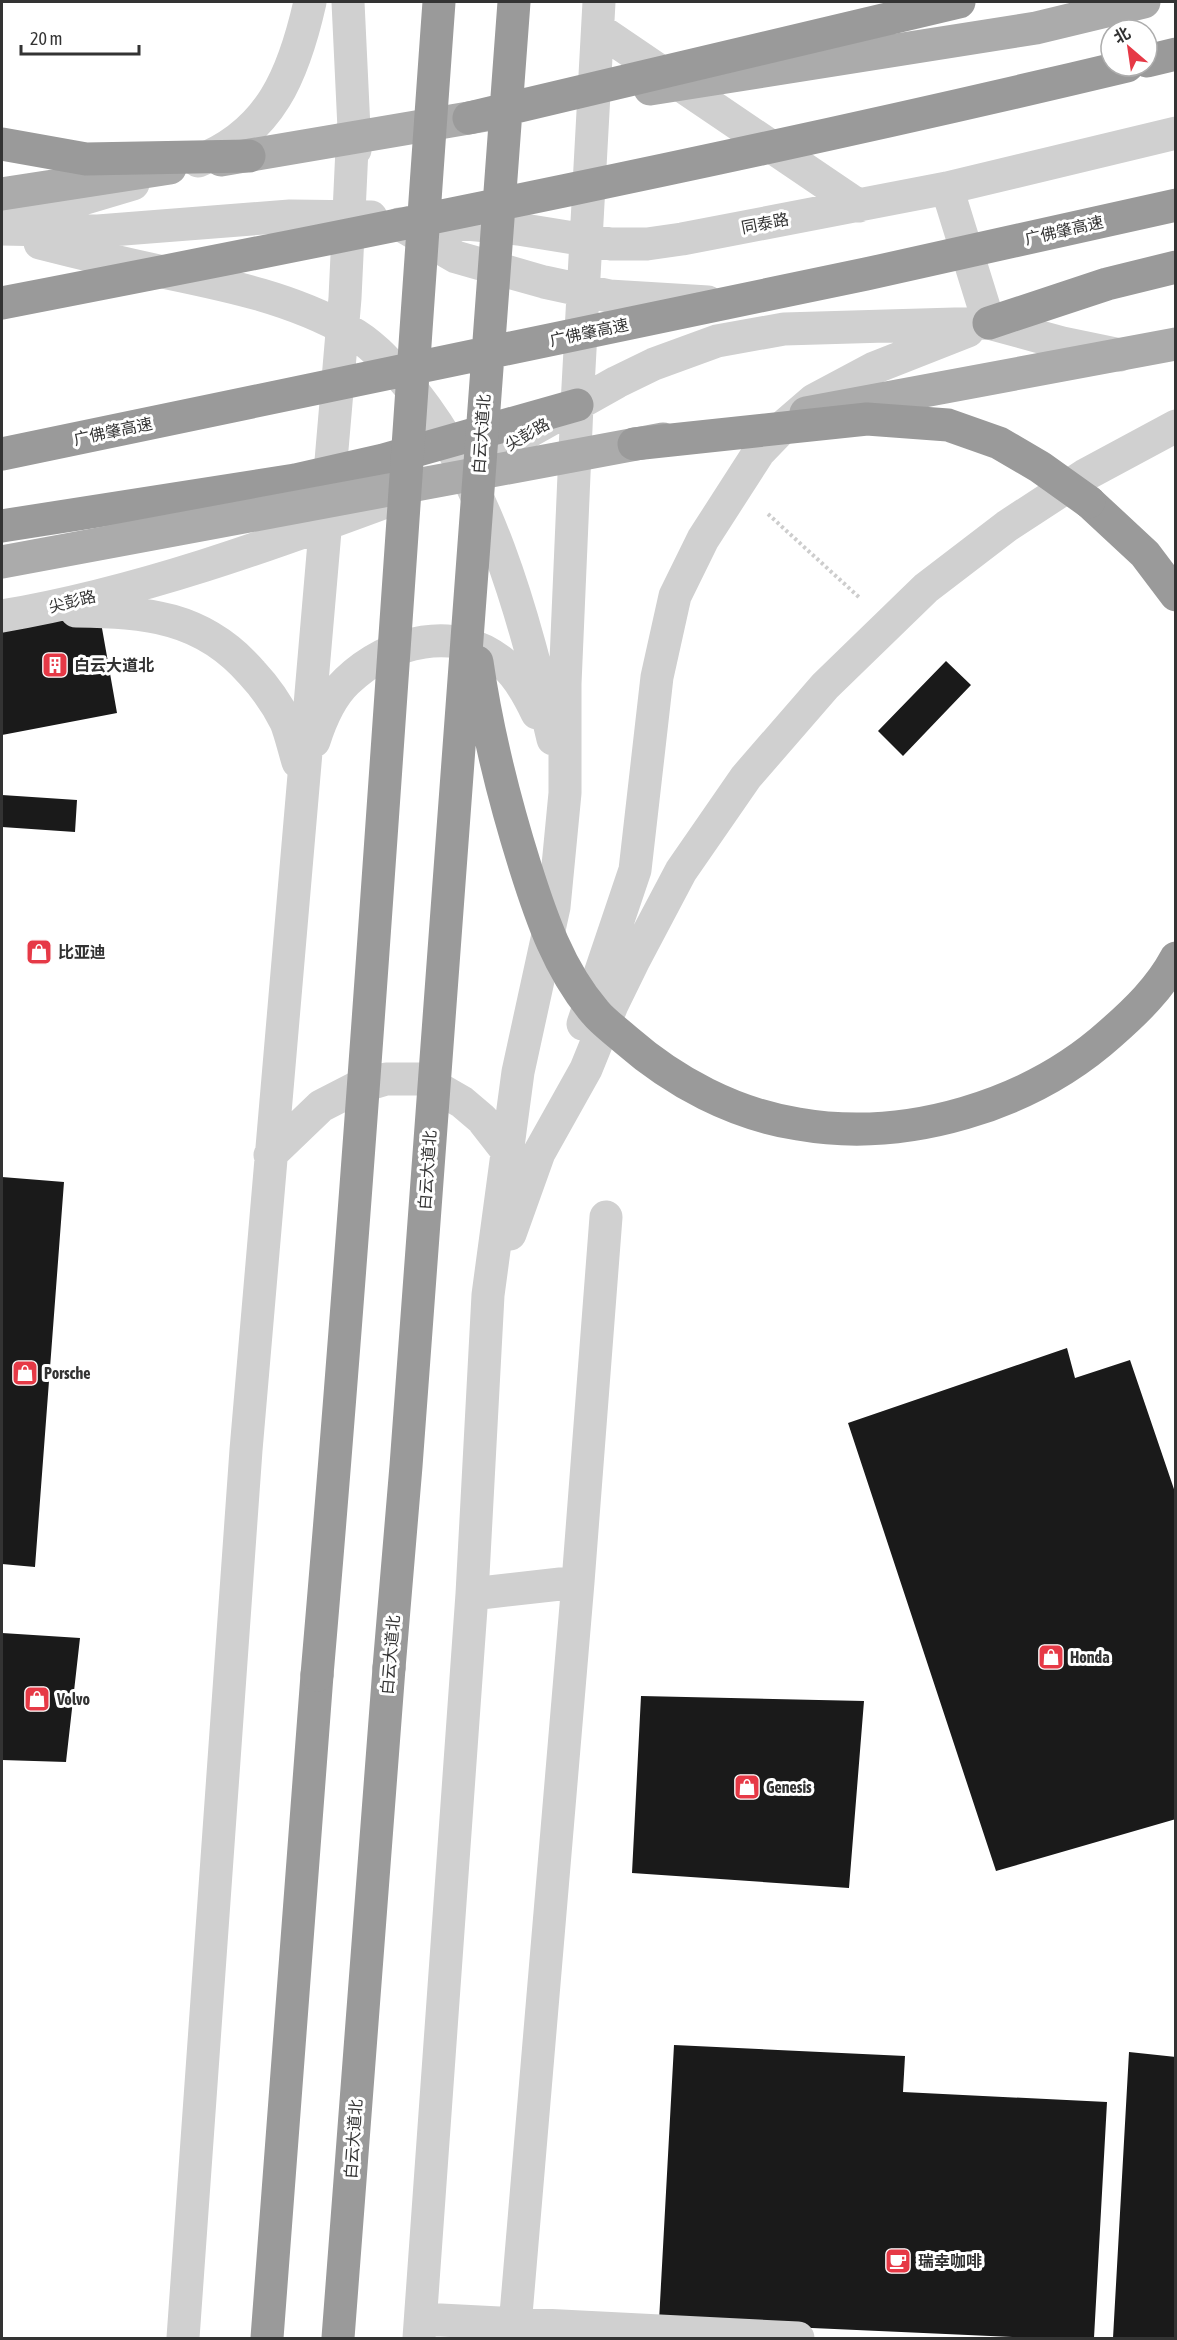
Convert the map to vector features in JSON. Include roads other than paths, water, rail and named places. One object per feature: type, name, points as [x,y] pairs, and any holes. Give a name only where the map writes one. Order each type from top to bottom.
[{"type":"highway","points":[[267,2338],[391,700],[439,2]]},
{"type":"highway","name":"白云大道北","points":[[338,2338],[409,1431],[514,2]]},
{"type":"highway","points":[[470,118],[959,2]]},
{"type":"highway","points":[[1159,58],[1176,54]]},
{"type":"highway","points":[[2,303],[555,193],[1099,73]]},
{"type":"highway","points":[[2,144],[86,159],[249,156]]},
{"type":"highway","name":"广佛肇高速","points":[[2,454],[866,274],[1176,205]]},
{"type":"highway","points":[[989,323],[1107,284],[1176,267]]},
{"type":"highway","points":[[2,526],[295,480],[384,460],[577,405]]},
{"type":"highway","points":[[634,444],[867,419],[948,425],[968,430],[1016,452],[1089,502],[1145,554],[1176,595]]},
{"type":"highway","points":[[469,599],[481,689],[502,788],[534,895],[561,963],[596,1013],[650,1061],[705,1093],[753,1113],[800,1125],[873,1128],[905,1125],[962,1114],[1036,1085],[1079,1059],[1113,1031],[1149,996],[1176,958]]},
{"type":"main road","points":[[2,194],[1035,28],[1144,2]]},
{"type":"main road","points":[[2,562],[1176,344]]},
{"type":"street","points":[[2,223],[159,177],[219,153],[252,129],[278,97],[293,66],[310,2]]},
{"type":"street","points":[[348,2],[356,163],[374,195],[399,225],[456,257],[609,296],[847,311],[989,323],[1062,343],[1176,361]]},
{"type":"street","points":[[599,15],[859,206]]},
{"type":"street","points":[[599,15],[577,405],[565,684],[566,794],[554,908],[519,1072],[488,1295],[472,1594],[420,2329],[798,2338]]},
{"type":"street","points":[[183,2338],[246,1450],[345,298],[353,127]]},
{"type":"street","name":"同泰路","points":[[348,216],[507,228],[611,244],[647,244],[947,188],[1176,133]]},
{"type":"street","points":[[947,188],[989,323]]},
{"type":"street","points":[[2,232],[98,231],[290,216],[348,216]]},
{"type":"street","points":[[2,232],[272,297],[350,331],[390,365],[427,410],[452,449],[500,553],[529,643],[566,794]]},
{"type":"street","points":[[488,1295],[635,870],[657,677],[675,596],[703,539],[759,452],[785,424],[814,400],[874,368],[989,323]]},
{"type":"street","name":"尖彭路","points":[[2,616],[38,610],[204,566],[267,546],[410,493],[443,480],[480,461],[617,382],[654,364],[717,341],[784,329],[989,323]]},
{"type":"street","points":[[539,1153],[586,1069],[612,1005],[681,871],[746,777],[825,686],[926,588],[1006,526],[1085,475],[1176,426]]},
{"type":"street","points":[[38,610],[120,612],[155,617],[185,625],[212,636],[244,662],[268,691],[286,723],[303,777]]},
{"type":"street","points":[[303,777],[325,710],[346,681],[390,651],[422,641],[441,640],[465,642],[489,653],[505,665],[527,692],[540,718],[566,794]]},
{"type":"street","points":[[270,1155],[321,1106],[356,1088],[386,1079],[422,1079],[452,1096],[482,1119],[507,1151]]},
{"type":"street","points":[[515,2330],[578,1582],[606,1217]]},
{"type":"street","points":[[472,1594],[578,1582]]},
{"type":"place","name":"白云大道北","points":[[55,665]]},
{"type":"place","name":"比亚迪","points":[[39,952]]},
{"type":"place","name":"Porsche","points":[[25,1373]]},
{"type":"place","name":"Honda","points":[[1051,1657]]},
{"type":"place","name":"Volvo","points":[[37,1699]]},
{"type":"place","name":"Genesis","points":[[747,1787]]},
{"type":"place","name":"瑞幸咖啡","points":[[898,2261]]}]
